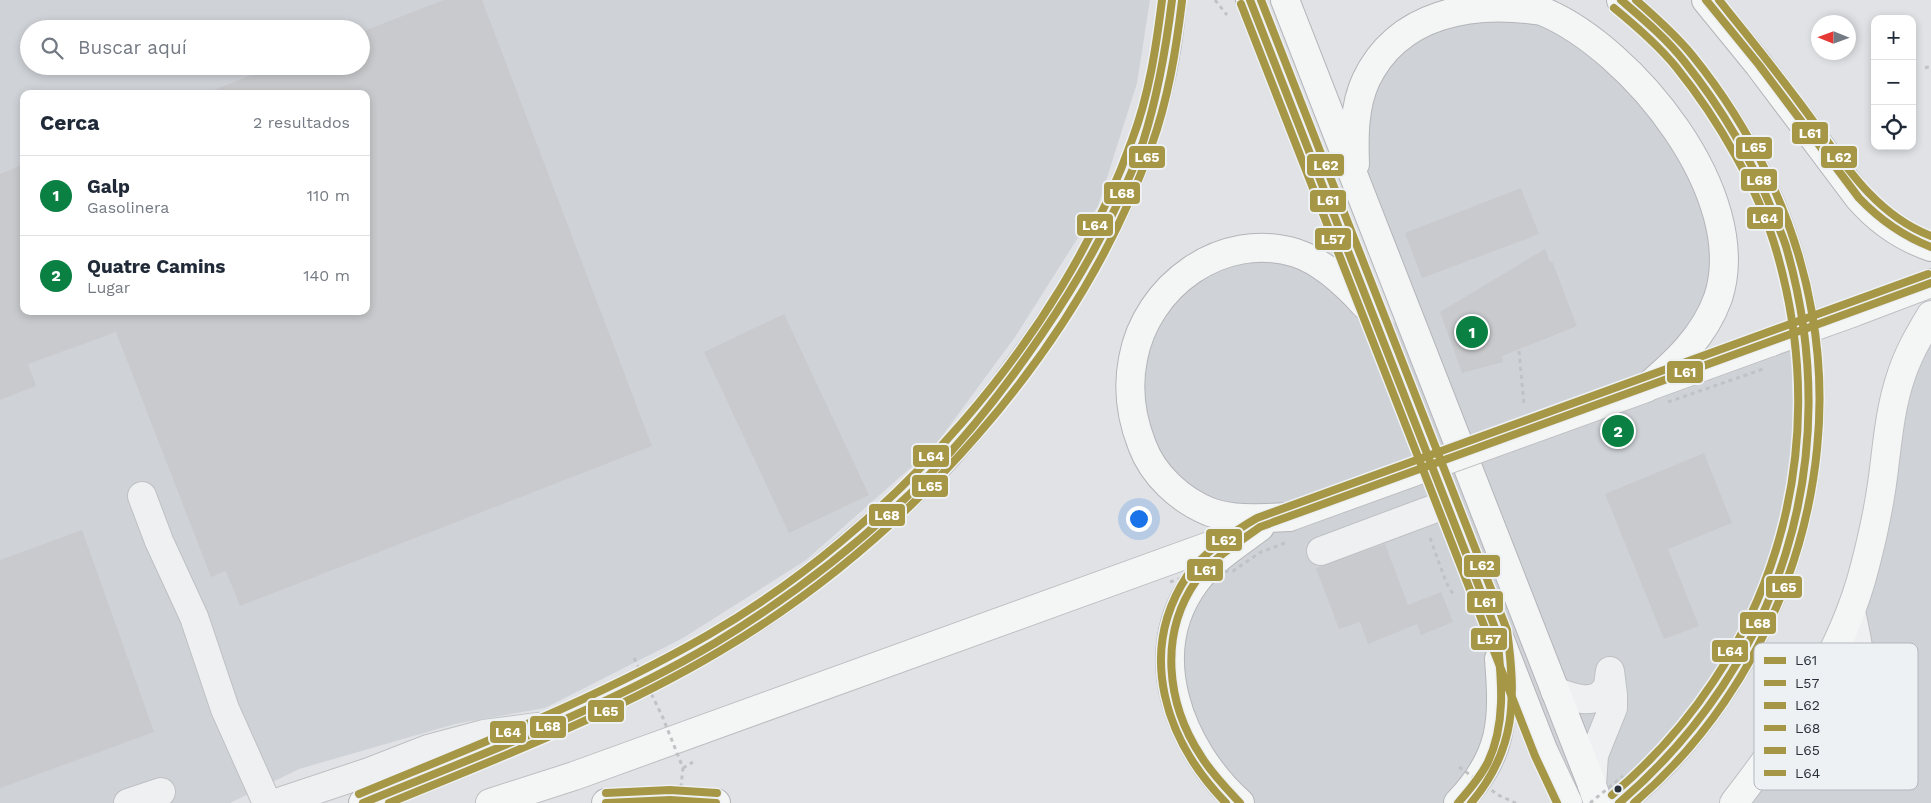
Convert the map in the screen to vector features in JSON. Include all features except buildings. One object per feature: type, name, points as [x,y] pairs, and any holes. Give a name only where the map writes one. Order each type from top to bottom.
[{"type":"main road","points":[[363,803],[551,725],[642,682],[703,649],[762,613],[845,552],[928,476],[995,400],[1059,311],[1098,247],[1119,202],[1156,103],[1165,61],[1172,0]]},
{"type":"main road","points":[[1250,0],[1544,752],[1568,803]]},
{"type":"main road","points":[[1285,0],[1555,691],[1593,797]]},
{"type":"main road","points":[[1355,178],[1354,138],[1357,109],[1365,81],[1382,53],[1402,31],[1421,17],[1443,7],[1468,1],[1494,0],[1518,3],[1540,10],[1563,20],[1586,35],[1612,56],[1654,101],[1688,148],[1707,184],[1716,207],[1721,228],[1722,276],[1718,298],[1708,322],[1696,340],[1673,365],[1646,388]]},
{"type":"main road","points":[[1621,0],[1648,24],[1682,60],[1713,99],[1740,140],[1762,184],[1781,231],[1795,277],[1807,344],[1810,376],[1810,426],[1804,481],[1793,531],[1781,571],[1763,616],[1740,660],[1714,701],[1682,741],[1626,790]]},
{"type":"main road","points":[[1706,0],[1759,65],[1874,215],[1890,228],[1908,238],[1931,247]]},
{"type":"main road","points":[[1289,517],[1254,518],[1228,516],[1210,512],[1175,491],[1158,474],[1145,455],[1136,430],[1131,407],[1130,382],[1133,359],[1145,322],[1156,304],[1190,270],[1206,260],[1228,252],[1252,247],[1276,248],[1298,254],[1320,265],[1350,288],[1373,313]]},
{"type":"main road","points":[[490,803],[574,776],[1931,284]]},
{"type":"main road","points":[[1836,643],[1851,611],[1865,568],[1900,378],[1909,354],[1931,315]]},
{"type":"main road","points":[[1240,803],[1217,779],[1198,752],[1183,724],[1174,697],[1169,671],[1175,624],[1184,601],[1194,583],[1221,555],[1260,527]]},
{"type":"main road","points":[[1458,803],[1472,789],[1484,772],[1494,749],[1501,721],[1502,691],[1498,633]]},
{"type":"main road","points":[[517,803],[574,776]]},
{"type":"main road","points":[[1734,803],[1754,777]]},
{"type":"main road","points":[[606,803],[670,800],[716,803]]},
{"type":"street","points":[[142,496],[159,541],[194,617],[225,709],[267,803]]},
{"type":"street","points":[[1321,550],[1447,504]]},
{"type":"street","points":[[1851,611],[1857,643]]},
{"type":"street","points":[[1555,691],[1578,699],[1595,698],[1607,687],[1610,671],[1613,708],[1594,756],[1593,797]]},
{"type":"street","points":[[276,803],[437,747],[484,734],[551,725]]},
{"type":"street","points":[[128,803],[161,792]]},
{"type":"path","points":[[1925,68],[1931,66]]},
{"type":"path","points":[[1421,514],[1446,582],[1454,598]]},
{"type":"path","points":[[634,658],[663,718],[683,768],[679,803]]},
{"type":"path","points":[[631,670],[640,666]]},
{"type":"path","points":[[1459,767],[1497,794],[1516,803]]},
{"type":"path","points":[[1593,797],[1626,790]]},
{"type":"shaded area","points":[[0,0],[1150,0],[1137,83],[1098,206],[1015,337],[934,447],[806,560],[683,638],[545,708],[455,724],[299,769],[230,803],[0,803]]},
{"type":"shaded area","points":[[1421,17],[1563,20],[1688,148],[1723,276],[1673,365],[1803,331],[1810,376],[1763,617],[1619,803],[1561,803],[1544,752],[1502,691],[1458,803],[1240,803],[1197,752],[1175,624],[1260,527],[1175,491],[1130,382],[1171,287],[1276,248],[1373,313],[1415,332],[1355,178],[1357,109]]},
{"type":"shaded area","points":[[1931,315],[1931,803],[1734,803],[1754,776],[1754,790],[1918,790],[1918,643],[1826,643],[1874,527]]},
{"type":"transit line","name":"L64","points":[[359,794],[580,701],[708,635],[776,592],[841,541],[903,485],[962,423],[1015,357],[1061,287],[1101,214],[1132,140],[1143,106],[1154,54],[1162,0]]},
{"type":"transit line","name":"L68","points":[[363,803],[586,710],[673,667],[715,643],[799,587],[854,544],[905,499],[945,459],[1002,389],[1057,311],[1099,241],[1123,192],[1143,142],[1161,71],[1172,0]]},
{"type":"transit line","name":"L61","points":[[1250,0],[1497,633],[1501,682],[1498,731],[1494,747],[1485,768],[1458,803]]},
{"type":"transit line","name":"L62","points":[[1261,0],[1507,630],[1512,678],[1510,721],[1497,763],[1486,783],[1471,803]]},
{"type":"transit line","name":"L68","points":[[1619,803],[1675,748],[1722,687],[1759,621],[1786,552],[1803,479],[1809,404],[1803,327],[1786,246],[1756,174],[1723,115],[1698,79],[1670,44],[1621,0]]},
{"type":"transit line","name":"L65","points":[[1636,0],[1665,26],[1692,55],[1714,83],[1752,144],[1783,210],[1795,243],[1812,313],[1819,381],[1817,448],[1806,516],[1787,581],[1759,643]]},
{"type":"transit line","name":"L61","points":[[1706,0],[1759,65],[1859,198],[1892,227],[1931,247]]},
{"type":"transit line","name":"L62","points":[[1719,0],[1799,102],[1841,160],[1872,197],[1909,226],[1931,236]]},
{"type":"transit line","name":"L65","points":[[389,803],[558,733],[640,694],[720,651],[789,606],[856,554],[919,497],[978,435],[1031,368],[1079,297],[1119,223],[1157,129],[1167,93],[1182,1]]},
{"type":"transit line","name":"L57","points":[[1241,4],[1535,756],[1557,803]]},
{"type":"transit line","name":"L64","points":[[1612,795],[1667,741],[1713,681],[1750,617],[1776,549],[1792,477],[1798,404],[1793,329],[1777,253],[1760,204],[1736,156],[1692,87],[1662,51],[1614,8]]},
{"type":"transit line","name":"L62","points":[[1226,803],[1205,779],[1187,752],[1174,724],[1165,696],[1161,666],[1163,636],[1172,606],[1187,576],[1201,559],[1238,529],[1257,518],[1928,274]]},
{"type":"transit line","name":"L61","points":[[1240,803],[1219,781],[1189,735],[1180,714],[1174,691],[1172,668],[1172,646],[1176,623],[1184,602],[1202,573],[1226,551],[1260,527],[1931,283]]},
{"type":"transit line","name":"L65","points":[[1634,803],[1683,755],[1725,702],[1754,652]]},
{"type":"transit line","name":"L64","points":[[606,793],[670,790],[717,793]]},
{"type":"transit line","name":"L68","points":[[606,803],[670,800],[716,803]]},
{"type":"place","name":"Galp","points":[[1472,332]]},
{"type":"place","name":"Quatre Camins","points":[[1618,431]]}]
